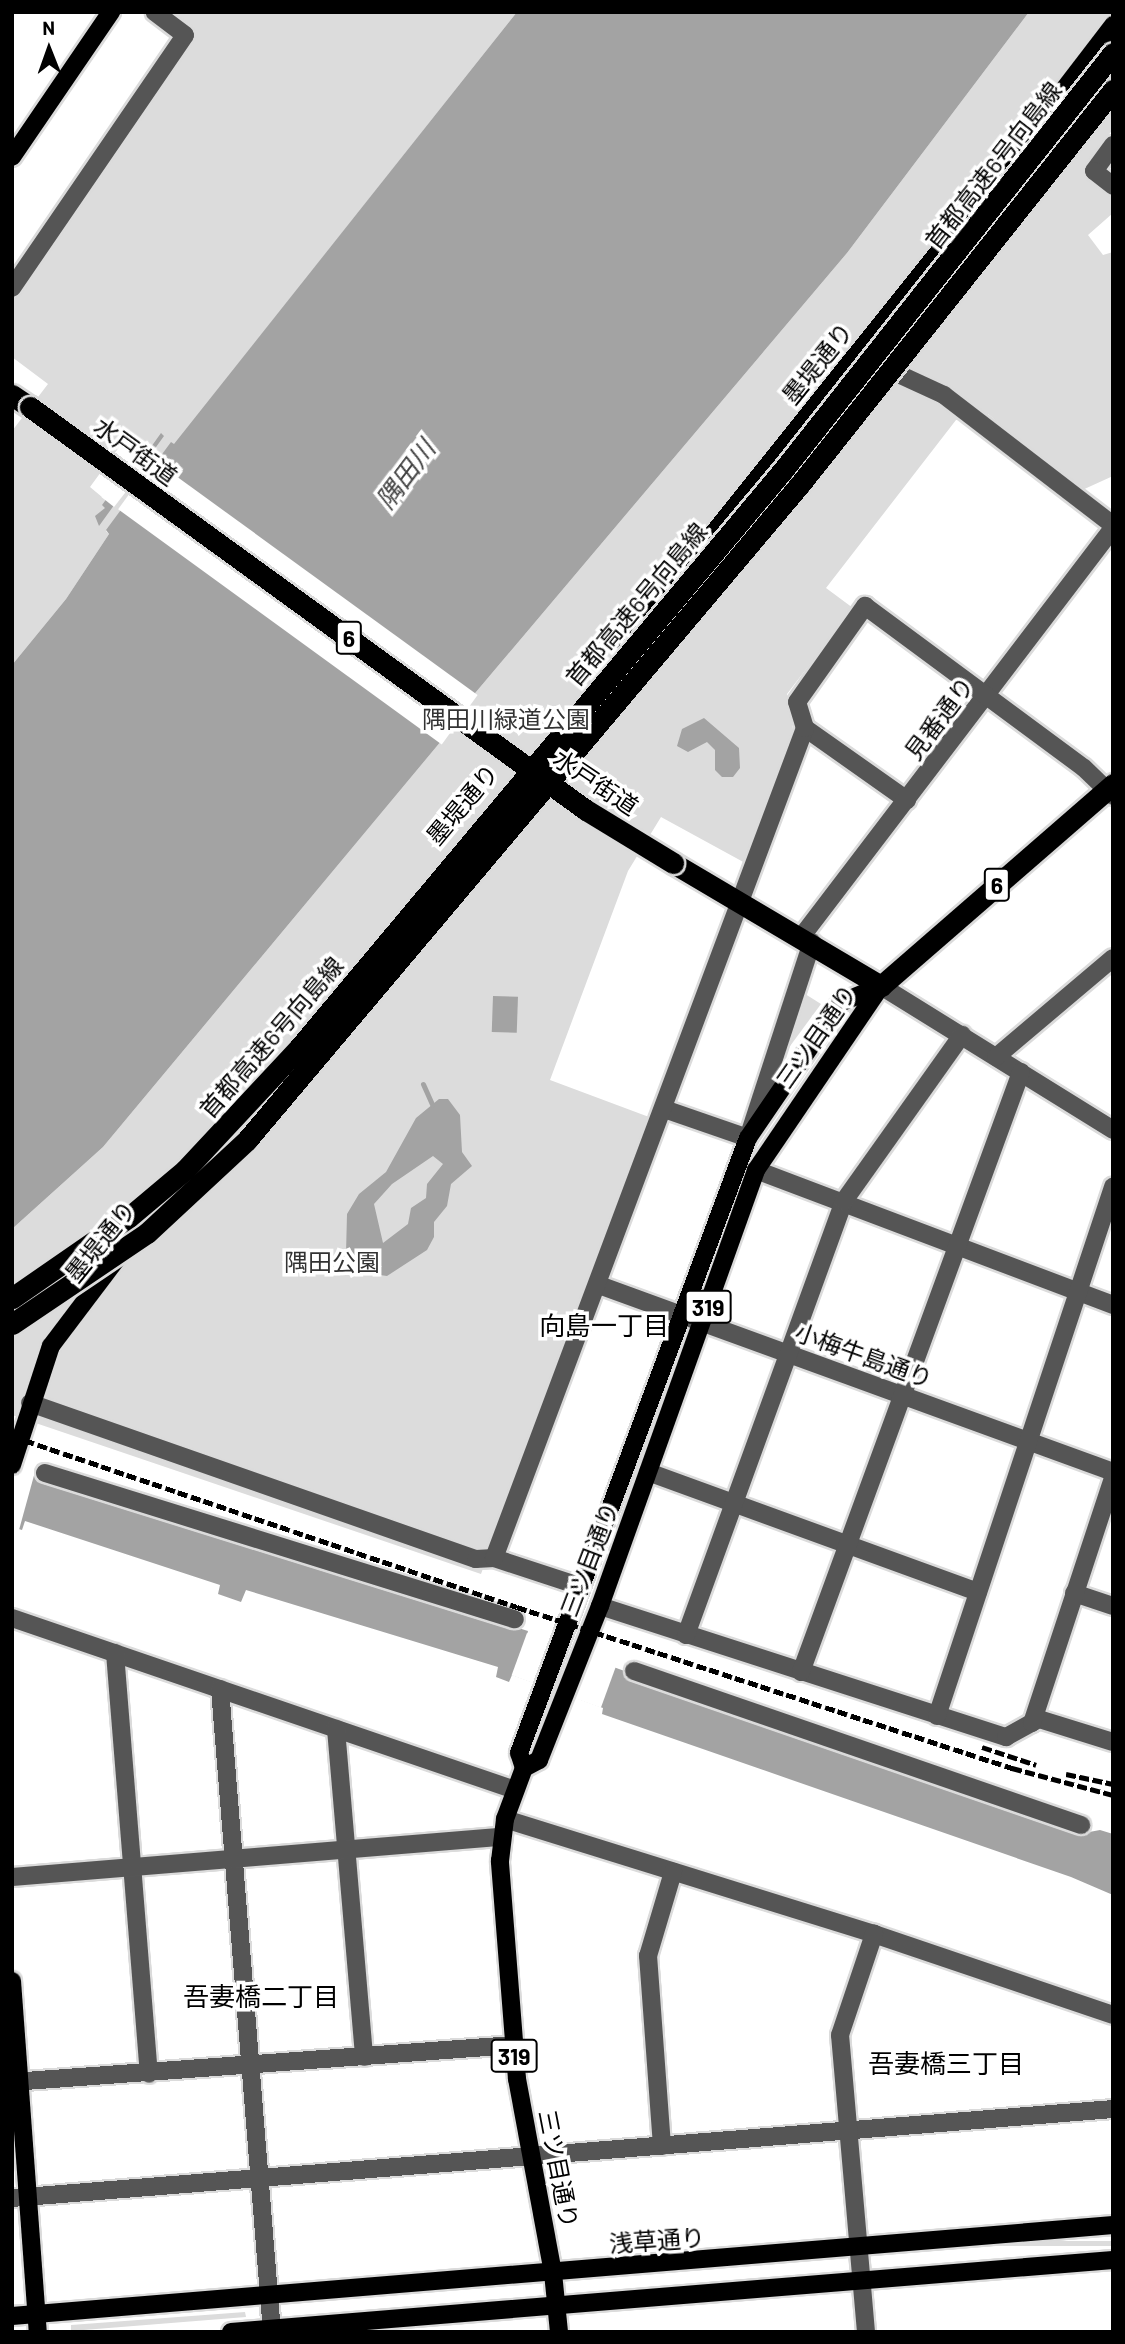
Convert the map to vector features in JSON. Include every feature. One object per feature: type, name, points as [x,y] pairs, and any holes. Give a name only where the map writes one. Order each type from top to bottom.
[{"type":"highway","name":"首都高速6号向島線","points":[[12,1298],[129,1217],[185,1170],[298,1049],[784,468],[1113,53]]},
{"type":"highway","name":"首都高速6号向島線","points":[[12,1325],[147,1233],[247,1140],[801,483],[1113,90]]},
{"type":"highway","name":"水戸街道","points":[[12,395],[586,810],[807,939],[881,986]]},
{"type":"highway","name":"6","points":[[881,986],[1111,790]]},
{"type":"main road","points":[[12,157],[110,12]]},
{"type":"main road","name":"墨堤通り","points":[[15,1457],[30,1403],[51,1346],[70,1317],[565,719],[1113,26]]},
{"type":"main road","name":"三ツ目通り","points":[[524,1769],[519,1753],[680,1314],[748,1138],[840,1003],[881,986]]},
{"type":"main road","name":"三ツ目通り","points":[[559,2332],[553,2273],[513,2045],[501,1837],[505,1819],[524,1769],[539,1760],[600,1606],[756,1170],[881,986]]},
{"type":"main road","points":[[12,1981],[21,2197],[38,2323]]},
{"type":"main road","name":"浅草通り","points":[[12,2316],[38,2323],[270,2296],[1113,2225]]},
{"type":"main road","points":[[231,2332],[1113,2260]]},
{"type":"main road","name":"浅草通り","points":[[12,2304],[38,2323]]},
{"type":"street","points":[[12,288],[185,35],[155,12]]},
{"type":"street","points":[[1113,145],[1094,171],[1113,186]]},
{"type":"street","points":[[859,349],[894,376],[944,395],[1113,527]]},
{"type":"street","name":"見番通り","points":[[748,1138],[807,939],[907,800],[1113,527]]},
{"type":"street","points":[[494,1558],[599,1285],[805,728],[797,702],[865,606],[1111,790]]},
{"type":"street","points":[[805,728],[907,800]]},
{"type":"street","points":[[996,1057],[1113,958]]},
{"type":"street","points":[[881,986],[1113,1130]]},
{"type":"street","points":[[686,1635],[844,1201],[961,1035]]},
{"type":"street","points":[[801,1672],[845,1545],[1021,1072]]},
{"type":"street","points":[[664,1109],[748,1138]]},
{"type":"street","points":[[756,1170],[1077,1289],[1113,1305]]},
{"type":"street","points":[[937,1716],[1113,1187]]},
{"type":"street","name":"小梅牛島通り","points":[[599,1285],[703,1320],[1113,1472]]},
{"type":"street","points":[[30,1403],[476,1559],[494,1558],[579,1586]]},
{"type":"street","points":[[648,1472],[978,1592]]},
{"type":"street","points":[[45,1473],[515,1619]]},
{"type":"street","points":[[1031,1723],[1113,1478]]},
{"type":"street","points":[[1074,1593],[1113,1606]]},
{"type":"street","points":[[600,1606],[1006,1737],[1039,1719],[1113,1742]]},
{"type":"street","points":[[12,1618],[515,1790]]},
{"type":"street","points":[[115,1653],[149,2074]]},
{"type":"street","points":[[634,1671],[1082,1825]]},
{"type":"street","points":[[220,1689],[272,2330]]},
{"type":"street","points":[[336,1729],[364,2057]]},
{"type":"street","points":[[505,1819],[874,1934],[1113,2015]]},
{"type":"street","points":[[12,1877],[501,1837]]},
{"type":"street","points":[[662,2146],[648,1956],[673,1872]]},
{"type":"street","points":[[866,2332],[841,2035],[874,1934]]},
{"type":"street","points":[[16,2083],[513,2045]]},
{"type":"street","points":[[21,2197],[531,2153],[662,2146],[1113,2109]]},
{"type":"green space","points":[[168,12],[517,12],[174,445],[171,443],[106,531],[109,534],[66,599],[12,665],[12,431],[48,384],[12,357],[12,300],[196,32]],"holes":[[[125,439],[142,451],[108,502],[90,487]]]},
{"type":"green space","name":"隅田公園","points":[[1029,12],[1113,12],[1113,129],[1092,158],[1113,190],[1113,213],[1088,235],[1103,255],[1113,252],[1113,476],[1080,491],[988,414],[956,420],[826,588],[853,608],[787,694],[794,735],[747,864],[661,817],[628,871],[550,1080],[649,1117],[481,1574],[12,1415],[12,1229],[103,1147],[442,740],[476,692],[847,253]]},
{"type":"green space","points":[[802,992],[821,1004],[782,1057]]},
{"type":"green space","points":[[886,2241],[1113,2241],[1113,2246],[886,2246]]},
{"type":"green space","points":[[245,2312],[246,2317],[71,2331],[71,2325]]},
{"type":"water","name":"隅田川","points":[[517,12],[1029,12],[847,253],[476,692],[442,740],[103,1147],[12,1229],[12,665],[66,599],[109,534],[106,530],[171,442],[174,444]]},
{"type":"water","points":[[161,433],[164,436],[99,526],[95,516],[105,508],[102,505],[147,444],[151,447]]},
{"type":"water","points":[[704,718],[739,748],[740,768],[733,777],[722,777],[715,770],[715,750],[707,742],[688,752],[677,746],[682,729]]},
{"type":"water","points":[[493,996],[518,997],[517,1033],[492,1032]]},
{"type":"water","points":[[439,1099],[448,1099],[460,1115],[462,1152],[472,1166],[451,1184],[447,1206],[434,1222],[434,1237],[427,1250],[387,1276],[359,1272],[346,1253],[347,1214],[359,1194],[386,1172],[416,1118]],"holes":[[[433,1156],[443,1164],[427,1184],[426,1198],[411,1208],[408,1224],[383,1243],[374,1204],[392,1184]]]},
{"type":"water","points":[[12,1456],[44,1466],[42,1477],[528,1631],[527,1635],[619,1669],[1084,1833],[1100,1830],[1113,1834],[1113,1895],[1071,1877],[602,1714],[603,1708],[512,1675],[509,1682],[496,1677],[498,1667],[246,1590],[241,1602],[218,1594],[220,1585],[25,1521],[22,1530],[12,1527]]},
{"type":"pier","points":[[139,449],[152,459],[114,507],[101,497]]},
{"type":"pier","points":[[154,460],[478,695],[442,744],[118,509]]},
{"type":"pier","points":[[12,1452],[38,1461],[19,1530],[12,1528]]},
{"type":"pier","points":[[527,1633],[616,1665],[601,1708],[512,1675]]},
{"type":"waterway","points":[[423,1084],[432,1104]]},
{"type":"railway","points":[[12,1436],[517,1607],[1012,1768],[1113,1795]]},
{"type":"railway","points":[[982,1747],[1036,1765]]},
{"type":"railway","points":[[1066,1774],[1113,1784]]},
{"type":"district","name":"向島一丁目","points":[[604,1325]]},
{"type":"district","name":"吾妻橋二丁目","points":[[261,1996]]},
{"type":"district","name":"吾妻橋三丁目","points":[[946,2063]]},
{"type":"park label","name":"隅田川緑道公園","points":[[506,719]]}]
